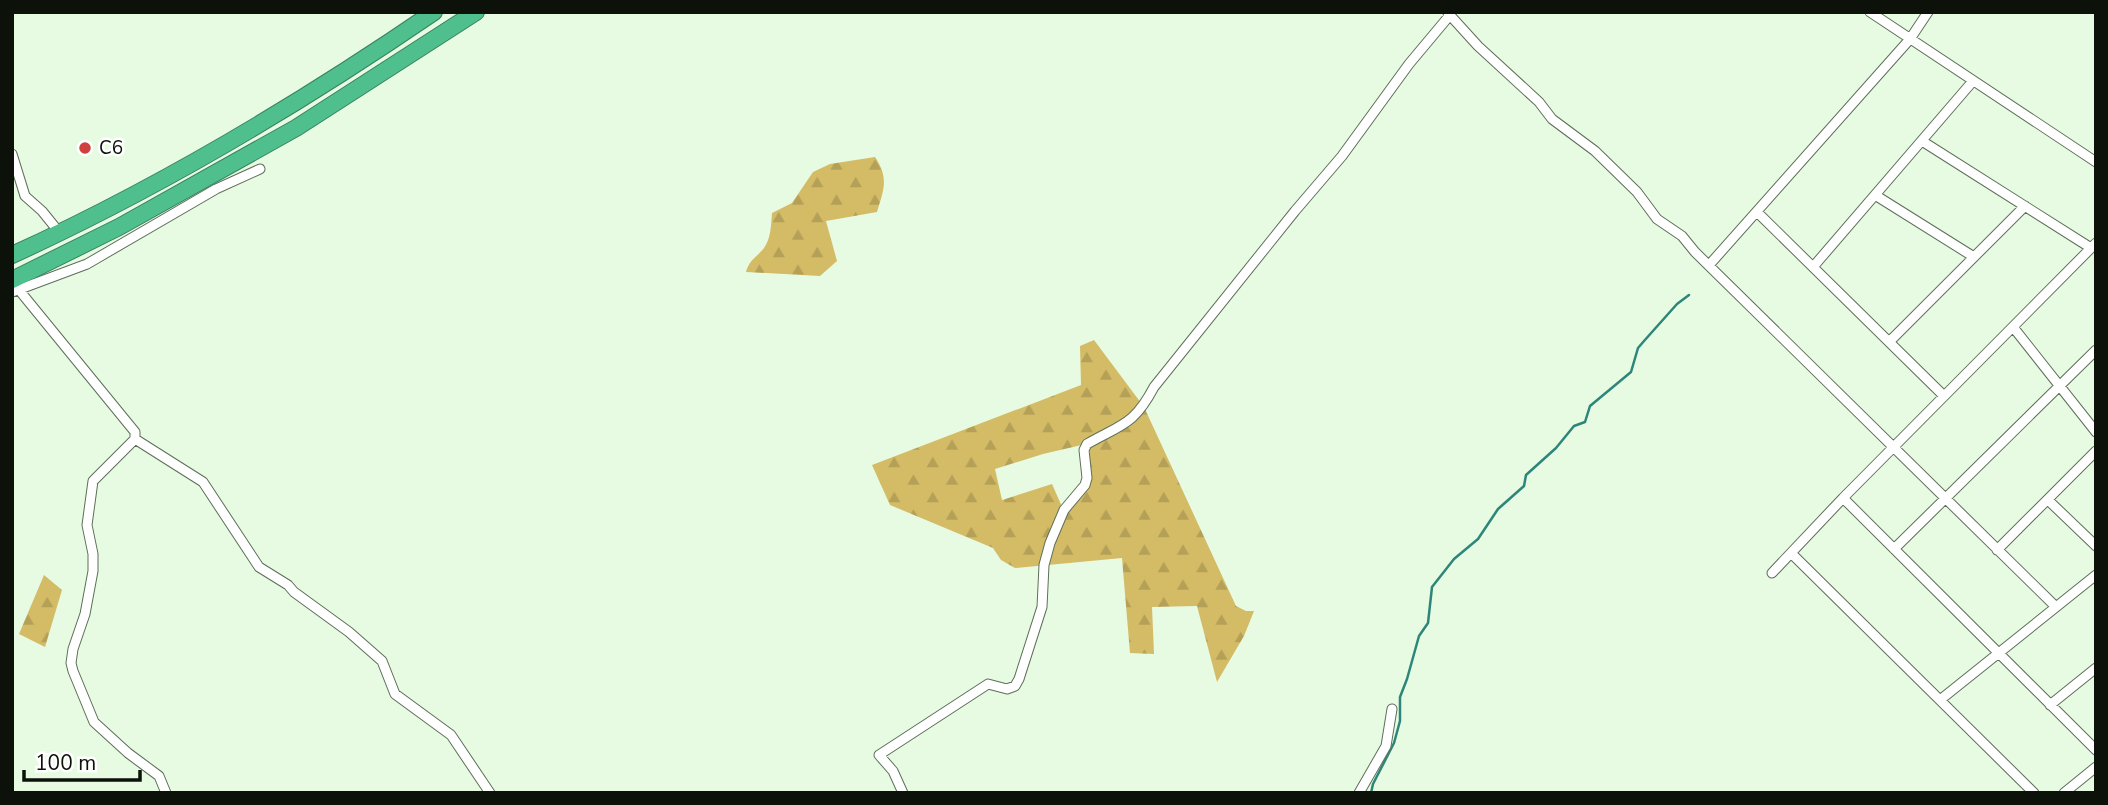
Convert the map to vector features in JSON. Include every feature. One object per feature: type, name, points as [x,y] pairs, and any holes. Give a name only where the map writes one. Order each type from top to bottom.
[{"type":"highway","points":[[12,255],[135,193],[233,139],[434,12]]},
{"type":"highway","points":[[15,287],[296,128],[476,12]]},
{"type":"street","points":[[1870,12],[2096,162]]},
{"type":"street","points":[[1710,264],[1910,39],[1928,12]]},
{"type":"street","points":[[903,793],[893,771],[879,755],[981,687],[988,684],[1007,689],[1015,686],[1019,679],[1042,607],[1044,565],[1050,543],[1064,510],[1085,485],[1087,478],[1084,450],[1087,444],[1135,418],[1154,387],[1342,156],[1449,14],[1478,46],[1539,102],[1552,120],[1595,151],[1637,192],[1657,219],[1682,236],[1695,252],[2056,607]]},
{"type":"street","points":[[1813,267],[1973,81]]},
{"type":"street","points":[[1772,573],[2094,246],[1922,141]]},
{"type":"street","points":[[12,154],[24,196],[42,211],[59,232]]},
{"type":"street","points":[[166,793],[159,776],[118,745],[94,722],[71,663],[85,614],[93,571],[93,554],[87,531],[90,488],[93,481],[135,439],[135,432],[15,287],[87,264],[216,189],[260,169]]},
{"type":"street","points":[[1875,195],[1974,257]]},
{"type":"street","points":[[1889,341],[2025,206]]},
{"type":"street","points":[[1756,212],[1944,396]]},
{"type":"street","points":[[2013,327],[2096,432]]},
{"type":"street","points":[[1894,549],[2096,350]]},
{"type":"street","points":[[135,439],[203,482],[259,567],[288,585],[382,661],[395,694],[451,735],[491,793]]},
{"type":"street","points":[[1997,550],[2096,451]]},
{"type":"street","points":[[1843,498],[2096,750]]},
{"type":"street","points":[[2048,500],[2096,546]]},
{"type":"street","points":[[1791,553],[2034,793]]},
{"type":"street","points":[[1940,700],[2096,575]]},
{"type":"street","points":[[2050,705],[2096,668]]},
{"type":"street","points":[[1359,793],[1386,746],[1392,709]]},
{"type":"street","points":[[2064,793],[2096,767]]},
{"type":"green space","points":[[875,157],[884,178],[877,212],[826,221],[837,261],[820,276],[746,272],[766,244],[772,213],[792,203],[813,172],[830,164]]},
{"type":"green space","points":[[1094,340],[1144,407],[1236,606],[1246,611],[1254,611],[1244,636],[1217,682],[1197,606],[1152,607],[1154,654],[1130,653],[1122,558],[1015,568],[1001,560],[993,548],[890,505],[872,465],[1081,385],[1080,346]],"holes":[[[1086,444],[1085,485],[1063,509],[1052,484],[1002,500],[995,469]]]},
{"type":"green space","points":[[44,575],[62,590],[45,647],[19,634]]},
{"type":"waterway","points":[[1371,793],[1394,743],[1400,721],[1400,697],[1419,636],[1428,623],[1432,587],[1454,559],[1478,539],[1498,509],[1524,486],[1526,475],[1556,448],[1574,426],[1585,422],[1590,406],[1631,372],[1638,348],[1677,304],[1689,295]]},
{"type":"place","name":"C6","points":[[85,148]]}]
